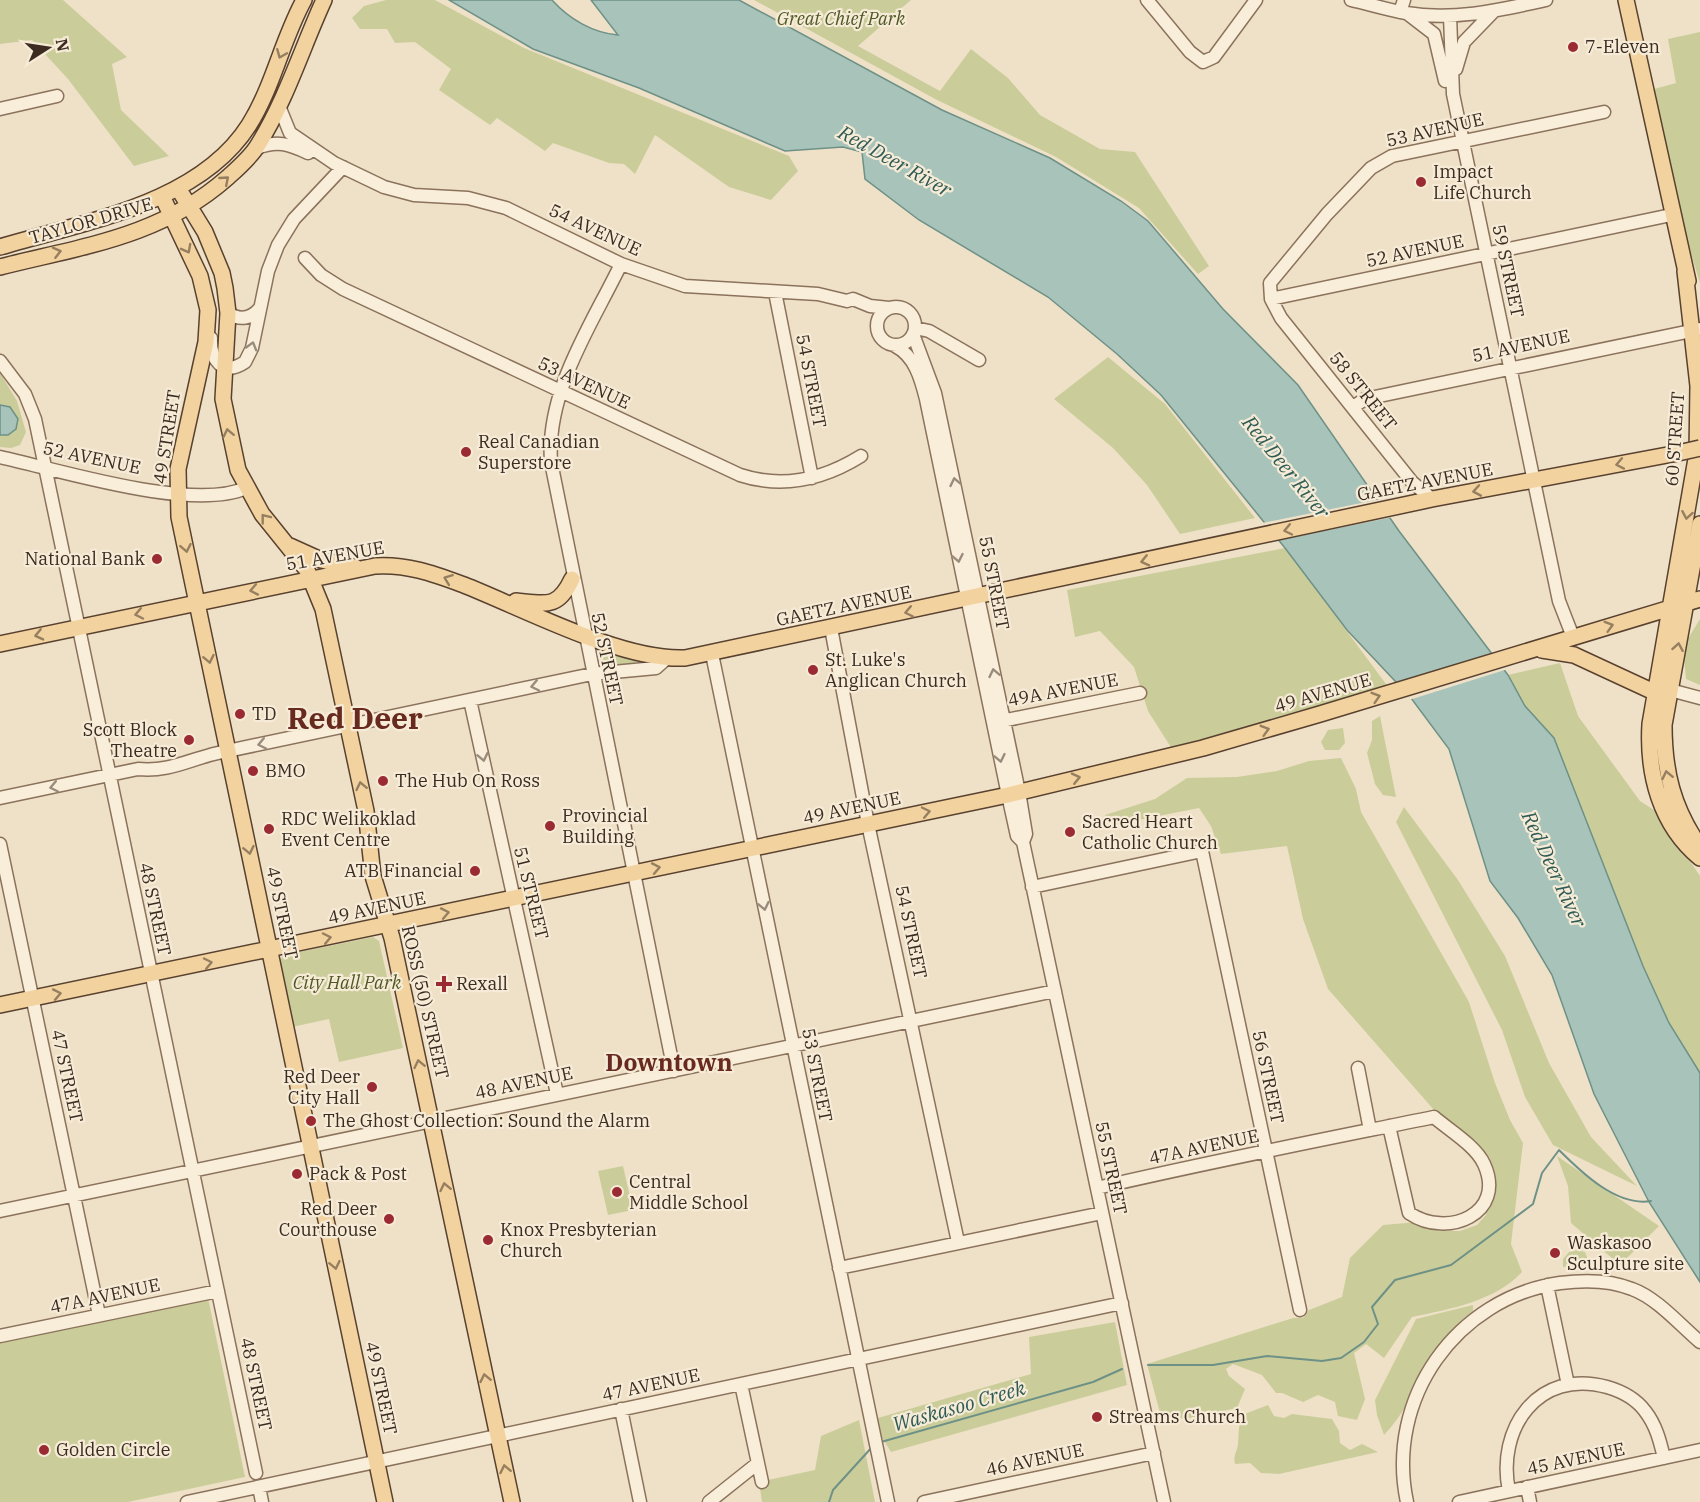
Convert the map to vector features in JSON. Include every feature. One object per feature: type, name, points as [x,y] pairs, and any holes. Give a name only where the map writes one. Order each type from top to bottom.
[{"type":"main road","name":"TAYLOR DRIVE","points":[[0,247],[162,196],[178,188],[213,163],[249,125],[304,0]]},
{"type":"main road","name":"TAYLOR DRIVE","points":[[0,267],[122,236],[172,218],[190,207],[235,171],[257,148],[279,106],[324,0]]},
{"type":"main road","name":"60 STREET","points":[[1626,0],[1697,329],[1699,406],[1697,453],[1670,608],[1663,692]]},
{"type":"main road","name":"ROSS (50) STREET","points":[[178,188],[204,232],[222,273],[228,313],[224,366],[225,420],[238,470],[262,514],[287,544],[311,579],[323,609],[366,811],[370,861],[388,925],[512,1502]]},
{"type":"main road","name":"49 STREET","points":[[162,196],[200,276],[208,310],[206,342],[178,469],[179,517],[385,1502]]},
{"type":"main road","name":"GAETZ AVENUE","points":[[666,659],[712,654],[1432,499],[1700,448]]},
{"type":"main road","points":[[1650,736],[1692,601],[1691,582],[1700,524]]},
{"type":"main road","points":[[287,544],[321,560],[361,568]]},
{"type":"main road","name":"51 AVENUE","points":[[0,644],[384,565],[414,568],[644,656],[666,659]]},
{"type":"main road","points":[[1691,582],[1700,568]]},
{"type":"main road","points":[[502,600],[554,602],[564,595],[572,579]]},
{"type":"main road","name":"49 AVENUE","points":[[0,1005],[1014,793],[1203,748],[1692,601]]},
{"type":"main road","points":[[1532,650],[1574,656],[1628,682],[1663,692]]},
{"type":"main road","points":[[1628,682],[1642,700],[1650,736],[1652,776],[1670,807],[1700,847]]},
{"type":"main road","points":[[1663,692],[1664,755],[1670,807],[1676,831],[1700,858]]},
{"type":"street","points":[[1147,0],[1190,52],[1203,62],[1214,57],[1256,0]]},
{"type":"street","points":[[1351,0],[1450,16],[1494,11],[1546,0]]},
{"type":"street","points":[[1404,8],[1434,34],[1445,81],[1453,94]]},
{"type":"street","points":[[1453,94],[1458,57],[1464,42],[1494,11]]},
{"type":"street","name":"59 STREET","points":[[1450,16],[1453,94],[1559,601],[1573,637]]},
{"type":"street","points":[[0,109],[57,96]]},
{"type":"street","points":[[279,106],[290,134],[339,165]]},
{"type":"street","name":"53 AVENUE","points":[[1271,299],[1270,283],[1274,276],[1371,168],[1392,156],[1604,112]]},
{"type":"street","points":[[257,148],[276,142],[285,143],[325,162],[339,165]]},
{"type":"street","points":[[208,310],[212,327],[211,353],[214,360],[224,366],[239,366],[249,357],[270,263],[282,237],[339,165]]},
{"type":"street","name":"54 AVENUE","points":[[339,165],[384,187],[406,194],[468,198],[506,208],[621,264],[685,286],[818,294],[847,301],[853,299],[870,306],[889,308]]},
{"type":"street","name":"52 AVENUE","points":[[1271,299],[1671,215]]},
{"type":"street","name":"53 AVENUE","points":[[305,258],[316,271],[338,286],[740,476],[770,482],[792,482],[812,478],[842,467],[861,456]]},
{"type":"street","name":"52 STREET","points":[[621,264],[561,391],[553,414],[550,451],[572,579],[674,1071]]},
{"type":"street","name":"54 STREET","points":[[775,292],[812,478]]},
{"type":"street","name":"58 STREET","points":[[1271,299],[1281,318],[1412,482],[1432,499]]},
{"type":"street","name":"54 AVENUE","points":[[847,301],[851,306],[864,312],[877,327]]},
{"type":"street","points":[[897,307],[908,312],[914,331],[906,343],[895,346],[884,342],[877,327],[880,315],[889,308],[897,307]]},
{"type":"street","points":[[228,313],[244,318],[254,315],[260,308]]},
{"type":"street","name":"51 AVENUE","points":[[1353,407],[1363,399],[1697,329]]},
{"type":"street","points":[[914,331],[929,331],[979,360]]},
{"type":"street","name":"55 STREET","points":[[914,331],[935,393],[972,597]]},
{"type":"street","name":"55 STREET","points":[[895,346],[909,355],[923,386],[972,597],[1014,793],[1017,836],[1023,842],[1164,1502]]},
{"type":"street","name":"48 STREET","points":[[0,361],[31,406],[45,466],[256,1473]]},
{"type":"street","name":"52 AVENUE","points":[[0,457],[177,495],[210,497],[246,488]]},
{"type":"street","name":"54 STREET","points":[[831,628],[868,824],[958,1242]]},
{"type":"street","name":"53 STREET","points":[[712,654],[888,1502]]},
{"type":"street","name":"GAETZ AVENUE","points":[[0,798],[138,769],[156,771],[176,767],[182,761],[592,674],[656,668],[666,659]]},
{"type":"street","points":[[1663,692],[1700,698]]},
{"type":"street","name":"49A AVENUE","points":[[998,721],[1140,693]]},
{"type":"street","name":"51 STREET","points":[[470,700],[557,1094]]},
{"type":"street","name":"47 STREET","points":[[0,844],[99,1315]]},
{"type":"street","name":"56 STREET","points":[[1032,887],[1202,851],[1300,1310]]},
{"type":"street","name":"48 AVENUE","points":[[0,1211],[1054,991]]},
{"type":"street","points":[[1358,1068],[1370,1130]]},
{"type":"street","points":[[1434,1118],[1480,1157],[1486,1168],[1488,1181],[1485,1199],[1479,1210],[1467,1219],[1452,1224],[1428,1221],[1409,1213],[1389,1126],[1434,1118]]},
{"type":"street","name":"47A AVENUE","points":[[1097,1188],[1389,1126]]},
{"type":"street","points":[[839,1268],[1102,1212]]},
{"type":"street","points":[[1407,1502],[1402,1467],[1406,1427],[1418,1390],[1436,1358],[1465,1326],[1511,1297],[1547,1285],[1586,1282],[1632,1288],[1700,1342]]},
{"type":"street","points":[[1547,1285],[1568,1384]]},
{"type":"street","name":"47A AVENUE","points":[[0,1336],[218,1291]]},
{"type":"street","name":"47 AVENUE","points":[[187,1502],[1122,1303]]},
{"type":"street","points":[[741,1384],[762,1482]]},
{"type":"street","points":[[1509,1491],[1506,1455],[1508,1442],[1516,1422],[1542,1396],[1568,1384],[1602,1386],[1635,1401],[1652,1421],[1664,1458]]},
{"type":"street","points":[[621,1409],[640,1502]]},
{"type":"street","name":"45 AVENUE","points":[[1459,1502],[1700,1450]]},
{"type":"street","name":"46 AVENUE","points":[[924,1502],[1154,1454]]},
{"type":"street","points":[[709,1502],[758,1463]]},
{"type":"street","points":[[259,1487],[262,1502]]},
{"type":"street","points":[[1527,1487],[1530,1502]]},
{"type":"green space","points":[[0,0],[63,0],[127,57],[112,64],[121,110],[169,156],[134,166],[68,79],[32,40],[0,44]]},
{"type":"green space","points":[[386,0],[435,0],[524,48],[789,156],[798,171],[771,200],[729,187],[655,135],[635,174],[624,164],[609,163],[553,143],[545,151],[497,118],[490,125],[439,90],[451,69],[415,42],[395,43],[387,29],[360,29],[352,18],[364,6]]},
{"type":"green space","name":"Great Chief Park","points":[[754,0],[911,0],[858,46],[940,91],[971,49],[1008,78],[1040,115],[1100,149],[1135,152],[1209,266],[1198,274],[1139,208],[1056,157],[937,100]]},
{"type":"green space","points":[[1700,32],[1700,283],[1686,237],[1654,89],[1676,83],[1668,39]]},
{"type":"green space","points":[[1108,357],[1165,404],[1255,518],[1180,534],[1147,485],[1113,448],[1054,399]]},
{"type":"green space","points":[[0,373],[17,401],[26,432],[20,445],[11,448],[0,447]]},
{"type":"green space","points":[[1285,548],[1389,688],[1172,749],[1148,711],[1134,667],[1100,631],[1075,637],[1067,590]]},
{"type":"green space","points":[[1700,619],[1700,685],[1686,679],[1683,647]]},
{"type":"green space","points":[[598,646],[637,660],[634,665],[601,666]]},
{"type":"green space","points":[[1560,663],[1578,716],[1640,801],[1657,812],[1700,876],[1700,1073],[1669,1023],[1643,966],[1554,738],[1525,706],[1508,675]]},
{"type":"green space","points":[[1380,716],[1396,797],[1383,795],[1375,784],[1367,753],[1372,740],[1372,721]]},
{"type":"green space","points":[[1343,728],[1345,743],[1339,750],[1325,750],[1321,742],[1328,730]]},
{"type":"green space","points":[[1341,758],[1356,789],[1361,812],[1469,1002],[1495,1083],[1510,1120],[1523,1143],[1511,1244],[1522,1272],[1511,1282],[1486,1297],[1457,1307],[1412,1317],[1384,1358],[1366,1344],[1354,1353],[1365,1399],[1357,1420],[1338,1416],[1335,1402],[1318,1395],[1303,1402],[1282,1393],[1276,1393],[1262,1375],[1233,1364],[1226,1369],[1229,1376],[1245,1389],[1237,1408],[1184,1419],[1160,1413],[1147,1364],[1293,1318],[1303,1318],[1309,1310],[1342,1297],[1350,1258],[1383,1225],[1418,1222],[1439,1231],[1460,1231],[1477,1225],[1486,1215],[1493,1183],[1489,1157],[1441,1118],[1328,989],[1303,919],[1287,846],[1221,854],[1211,826],[1199,808],[1113,825],[1105,815],[1155,799],[1187,778],[1237,777],[1277,771],[1309,761]]},
{"type":"green space","points":[[1404,807],[1458,880],[1505,956],[1549,1063],[1591,1137],[1637,1186],[1553,1145],[1525,1097],[1502,1030],[1396,822]]},
{"type":"green space","name":"City Hall Park","points":[[373,937],[379,941],[403,1048],[339,1062],[329,1019],[292,1027],[277,962],[285,955]]},
{"type":"green space","points":[[1557,1156],[1659,1226],[1620,1265],[1571,1223],[1568,1186]]},
{"type":"green space","points":[[623,1166],[633,1210],[608,1215],[598,1171]]},
{"type":"green space","points":[[1577,1250],[1585,1252],[1588,1260],[1582,1265],[1563,1267],[1563,1259],[1569,1252]]},
{"type":"green space","points":[[208,1298],[245,1477],[128,1502],[0,1502],[0,1341]]},
{"type":"green space","points":[[1473,1305],[1473,1311],[1458,1323],[1435,1353],[1407,1404],[1384,1435],[1375,1400],[1416,1319]]},
{"type":"green space","points":[[1115,1322],[1127,1385],[891,1452],[871,1420],[1031,1374],[1029,1337]]},
{"type":"green space","points":[[1268,1405],[1274,1416],[1284,1418],[1292,1414],[1332,1419],[1339,1431],[1340,1443],[1350,1450],[1362,1444],[1378,1452],[1279,1474],[1261,1473],[1250,1463],[1235,1464],[1242,1415]]},
{"type":"green space","points":[[859,1420],[875,1502],[762,1502],[759,1482],[815,1470],[821,1436]]},
{"type":"water","name":"Red Deer River","points":[[449,0],[552,0],[582,24],[618,35],[591,0],[739,0],[942,110],[1050,158],[1121,201],[1148,221],[1223,309],[1298,385],[1399,531],[1508,675],[1525,706],[1554,738],[1643,966],[1669,1023],[1700,1073],[1700,1282],[1649,1202],[1594,1094],[1552,975],[1518,918],[1490,881],[1449,749],[1411,698],[1347,630],[1285,548],[1161,395],[1117,354],[1048,297],[919,220],[865,179],[862,152],[843,147],[785,151],[639,88],[533,49]]},
{"type":"water","points":[[0,405],[10,407],[18,419],[16,429],[8,435],[0,435]]},
{"type":"pier","points":[[1381,499],[1393,517],[1275,541],[1262,523]]},
{"type":"pier","points":[[1497,654],[1508,669],[1409,700],[1395,685]]},
{"type":"waterway","name":"Waskasoo Creek","points":[[1148,1365],[1213,1365],[1267,1356],[1322,1361],[1341,1358],[1364,1342],[1378,1324],[1372,1307],[1395,1280],[1451,1265],[1533,1204],[1542,1173],[1559,1150],[1600,1186],[1625,1199],[1651,1201]]},
{"type":"waterway","name":"Waskasoo Creek","points":[[881,1442],[1093,1382],[1122,1369]]},
{"type":"waterway","name":"Waskasoo Creek","points":[[829,1502],[833,1490],[873,1446]]},
{"type":"place","name":"7-Eleven","points":[[1573,47]]},
{"type":"place","name":"Impact Life Church","points":[[1421,182]]},
{"type":"place","name":"Real Canadian Superstore","points":[[466,452]]},
{"type":"place","name":"National Bank","points":[[157,559]]},
{"type":"place","name":"St. Luke's Anglican Church","points":[[813,670]]},
{"type":"place","name":"TD","points":[[240,714]]},
{"type":"place","name":"Scott Block Theatre","points":[[189,740]]},
{"type":"place","name":"BMO","points":[[253,771]]},
{"type":"place","name":"The Hub On Ross","points":[[383,781]]},
{"type":"place","name":"Provincial Building","points":[[550,826]]},
{"type":"place","name":"RDC Welikoklad Event Centre","points":[[269,829]]},
{"type":"place","name":"Sacred Heart Catholic Church","points":[[1070,832]]},
{"type":"place","name":"ATB Financial","points":[[475,871]]},
{"type":"place","name":"Rexall","points":[[444,984]]},
{"type":"place","name":"Red Deer City Hall","points":[[372,1087]]},
{"type":"place","name":"The Ghost Collection: Sound the Alarm","points":[[311,1121]]},
{"type":"place","name":"Pack & Post","points":[[297,1174]]},
{"type":"place","name":"Central Middle School","points":[[617,1192]]},
{"type":"place","name":"Red Deer Courthouse","points":[[389,1219]]},
{"type":"place","name":"Knox Presbyterian Church","points":[[488,1240]]},
{"type":"place","name":"Waskasoo Sculpture site","points":[[1555,1253]]},
{"type":"place","name":"Streams Church","points":[[1097,1417]]},
{"type":"place","name":"Golden Circle","points":[[44,1450]]},
{"type":"district","name":"Red Deer","points":[[355,719]]},
{"type":"district","name":"Downtown","points":[[669,1063]]}]
